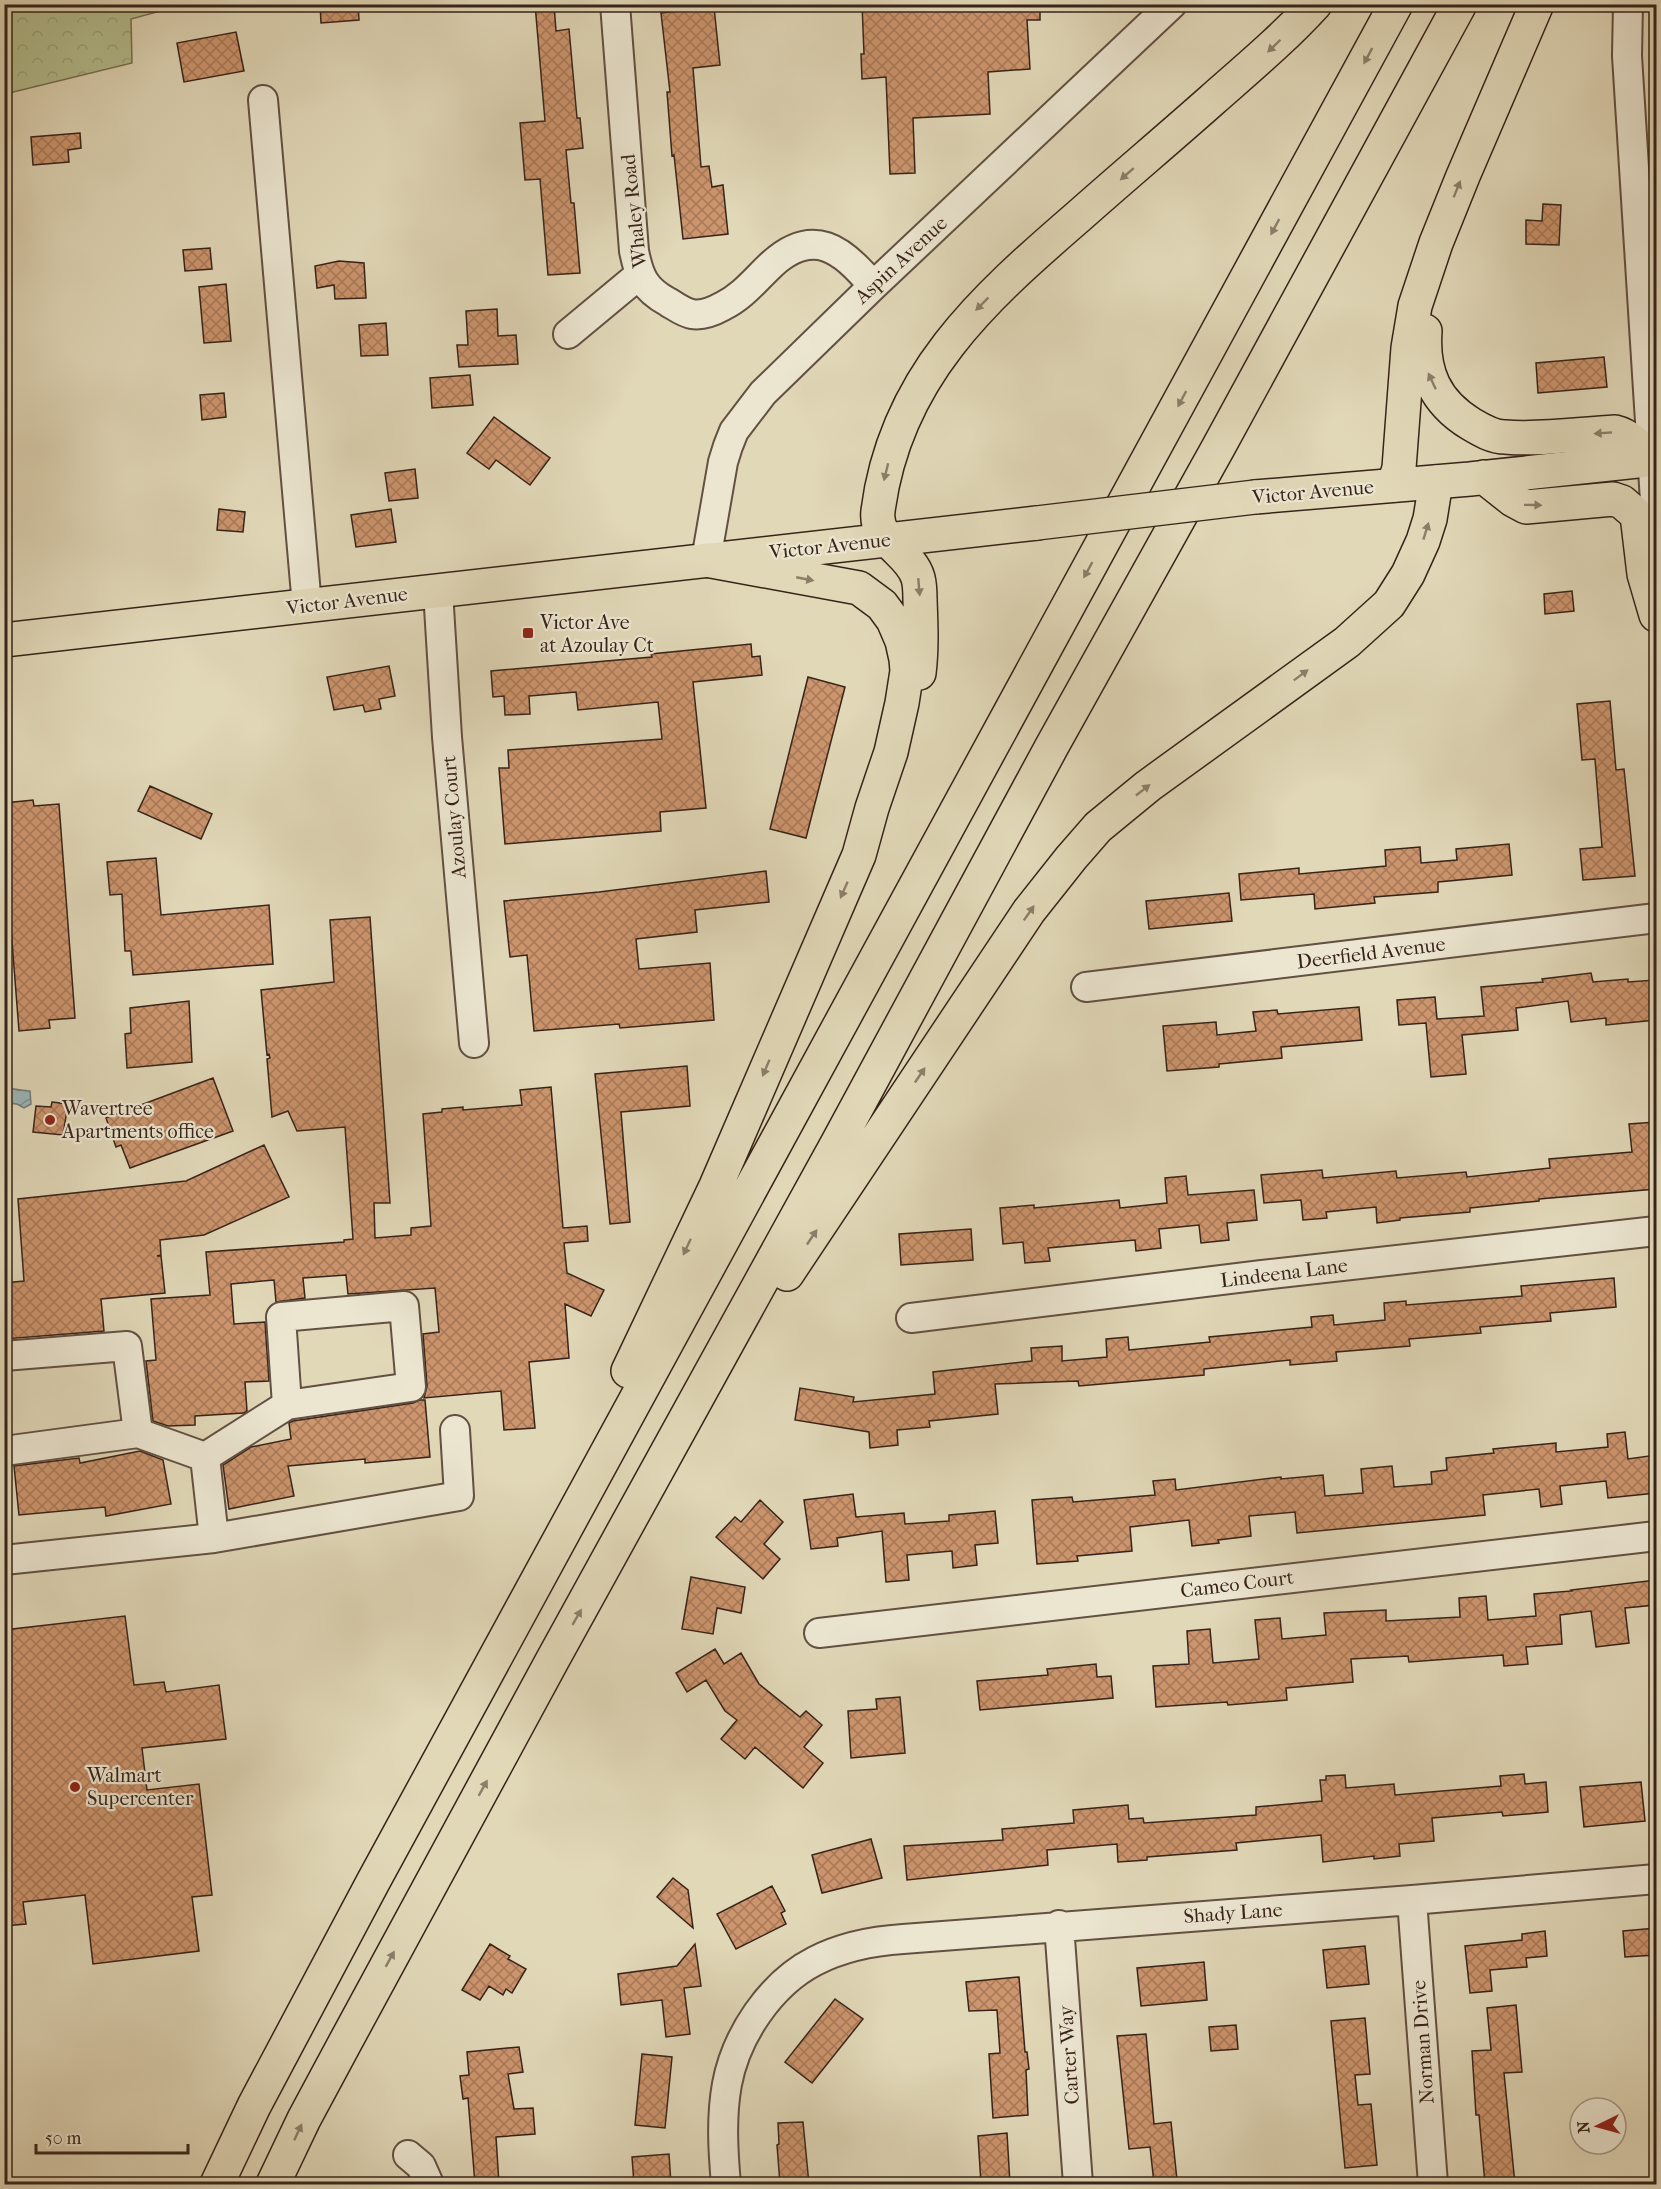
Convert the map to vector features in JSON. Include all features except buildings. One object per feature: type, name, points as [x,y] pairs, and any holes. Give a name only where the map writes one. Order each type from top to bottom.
[{"type":"main road","points":[[585,1491],[597,1437],[716,1186],[859,855],[883,810],[904,751],[917,690],[920,662],[922,633],[918,577],[912,567],[887,540],[879,525],[877,513],[889,458],[898,430],[933,364],[964,324],[1023,264],[1271,49],[1315,4]]},
{"type":"main road","points":[[217,2184],[254,2106],[373,1882],[1396,4]]},
{"type":"main road","points":[[273,2184],[304,2119],[347,2039],[843,1134],[1052,746],[1218,448],[1460,4]]},
{"type":"main road","points":[[1394,485],[1399,468],[1407,368],[1415,306],[1436,243],[1537,4]]},
{"type":"main road","points":[[1436,243],[1425,334],[1425,364],[1432,382],[1446,405],[1458,416],[1478,428],[1503,437],[1615,432],[1632,440],[1654,459]]},
{"type":"main road","name":"Victor Avenue","points":[[4,640],[1255,497],[1436,482],[1654,459]]},
{"type":"main road","points":[[1484,477],[1526,507],[1614,500],[1622,502],[1637,515],[1643,549],[1644,574],[1656,615]]},
{"type":"main road","points":[[724,1348],[776,1290],[1029,911],[1071,858],[1098,827],[1148,786],[1347,642],[1389,604],[1408,574],[1423,541],[1430,519],[1436,482]]},
{"type":"main road","points":[[706,560],[859,588],[882,605],[893,620],[902,641],[907,671],[891,752],[859,855]]},
{"type":"main road","points":[[193,2184],[338,1917],[373,1882]]},
{"type":"street","name":"Whaley Road","points":[[615,4],[634,251],[639,275],[660,298],[692,314],[704,313],[737,299],[783,255],[795,248],[812,244],[825,245],[843,255],[873,286]]},
{"type":"street","name":"Aspin Avenue","points":[[706,560],[723,462],[734,431],[763,393],[1172,4]]},
{"type":"street","points":[[1628,4],[1627,56],[1656,517]]},
{"type":"street","points":[[262,100],[307,606]]},
{"type":"street","points":[[568,334],[639,275]]},
{"type":"street","name":"Azoulay Court","points":[[438,591],[447,736],[474,1043]]},
{"type":"street","name":"Deerfield Avenue","points":[[1086,987],[1656,918]]},
{"type":"street","name":"Lindeena Lane","points":[[911,1318],[1262,1275],[1656,1231]]},
{"type":"street","points":[[205,1456],[287,1405],[411,1387],[404,1306],[281,1317],[287,1405]]},
{"type":"street","points":[[4,1356],[127,1346],[138,1433]]},
{"type":"street","points":[[4,1560],[214,1538],[459,1496],[455,1430]]},
{"type":"street","points":[[4,1451],[138,1433],[205,1456]]},
{"type":"street","points":[[205,1456],[214,1538]]},
{"type":"street","name":"Cameo Court","points":[[819,1633],[1656,1536]]},
{"type":"street","name":"Shady Lane","points":[[726,2184],[723,2146],[724,2108],[727,2081],[739,2044],[755,2016],[773,1994],[812,1962],[845,1949],[881,1941],[1059,1925],[1412,1900],[1656,1879]]},
{"type":"street","name":"Norman Drive","points":[[1412,1900],[1433,2184]]},
{"type":"street","name":"Carter Way","points":[[1059,1925],[1078,2184]]},
{"type":"street","points":[[408,2155],[421,2166],[429,2184]]},
{"type":"green space","points":[[4,5],[182,5],[131,19],[132,63],[5,94]]},
{"type":"water","points":[[5,1088],[30,1091],[31,1104],[24,1108],[17,1104],[5,1103]]},
{"type":"place","name":"Victor Ave at Azoulay Ct","points":[[528,633]]},
{"type":"place","name":"Wavertree Apartments office","points":[[50,1120]]},
{"type":"place","name":"Walmart Supercenter","points":[[75,1787]]}]
